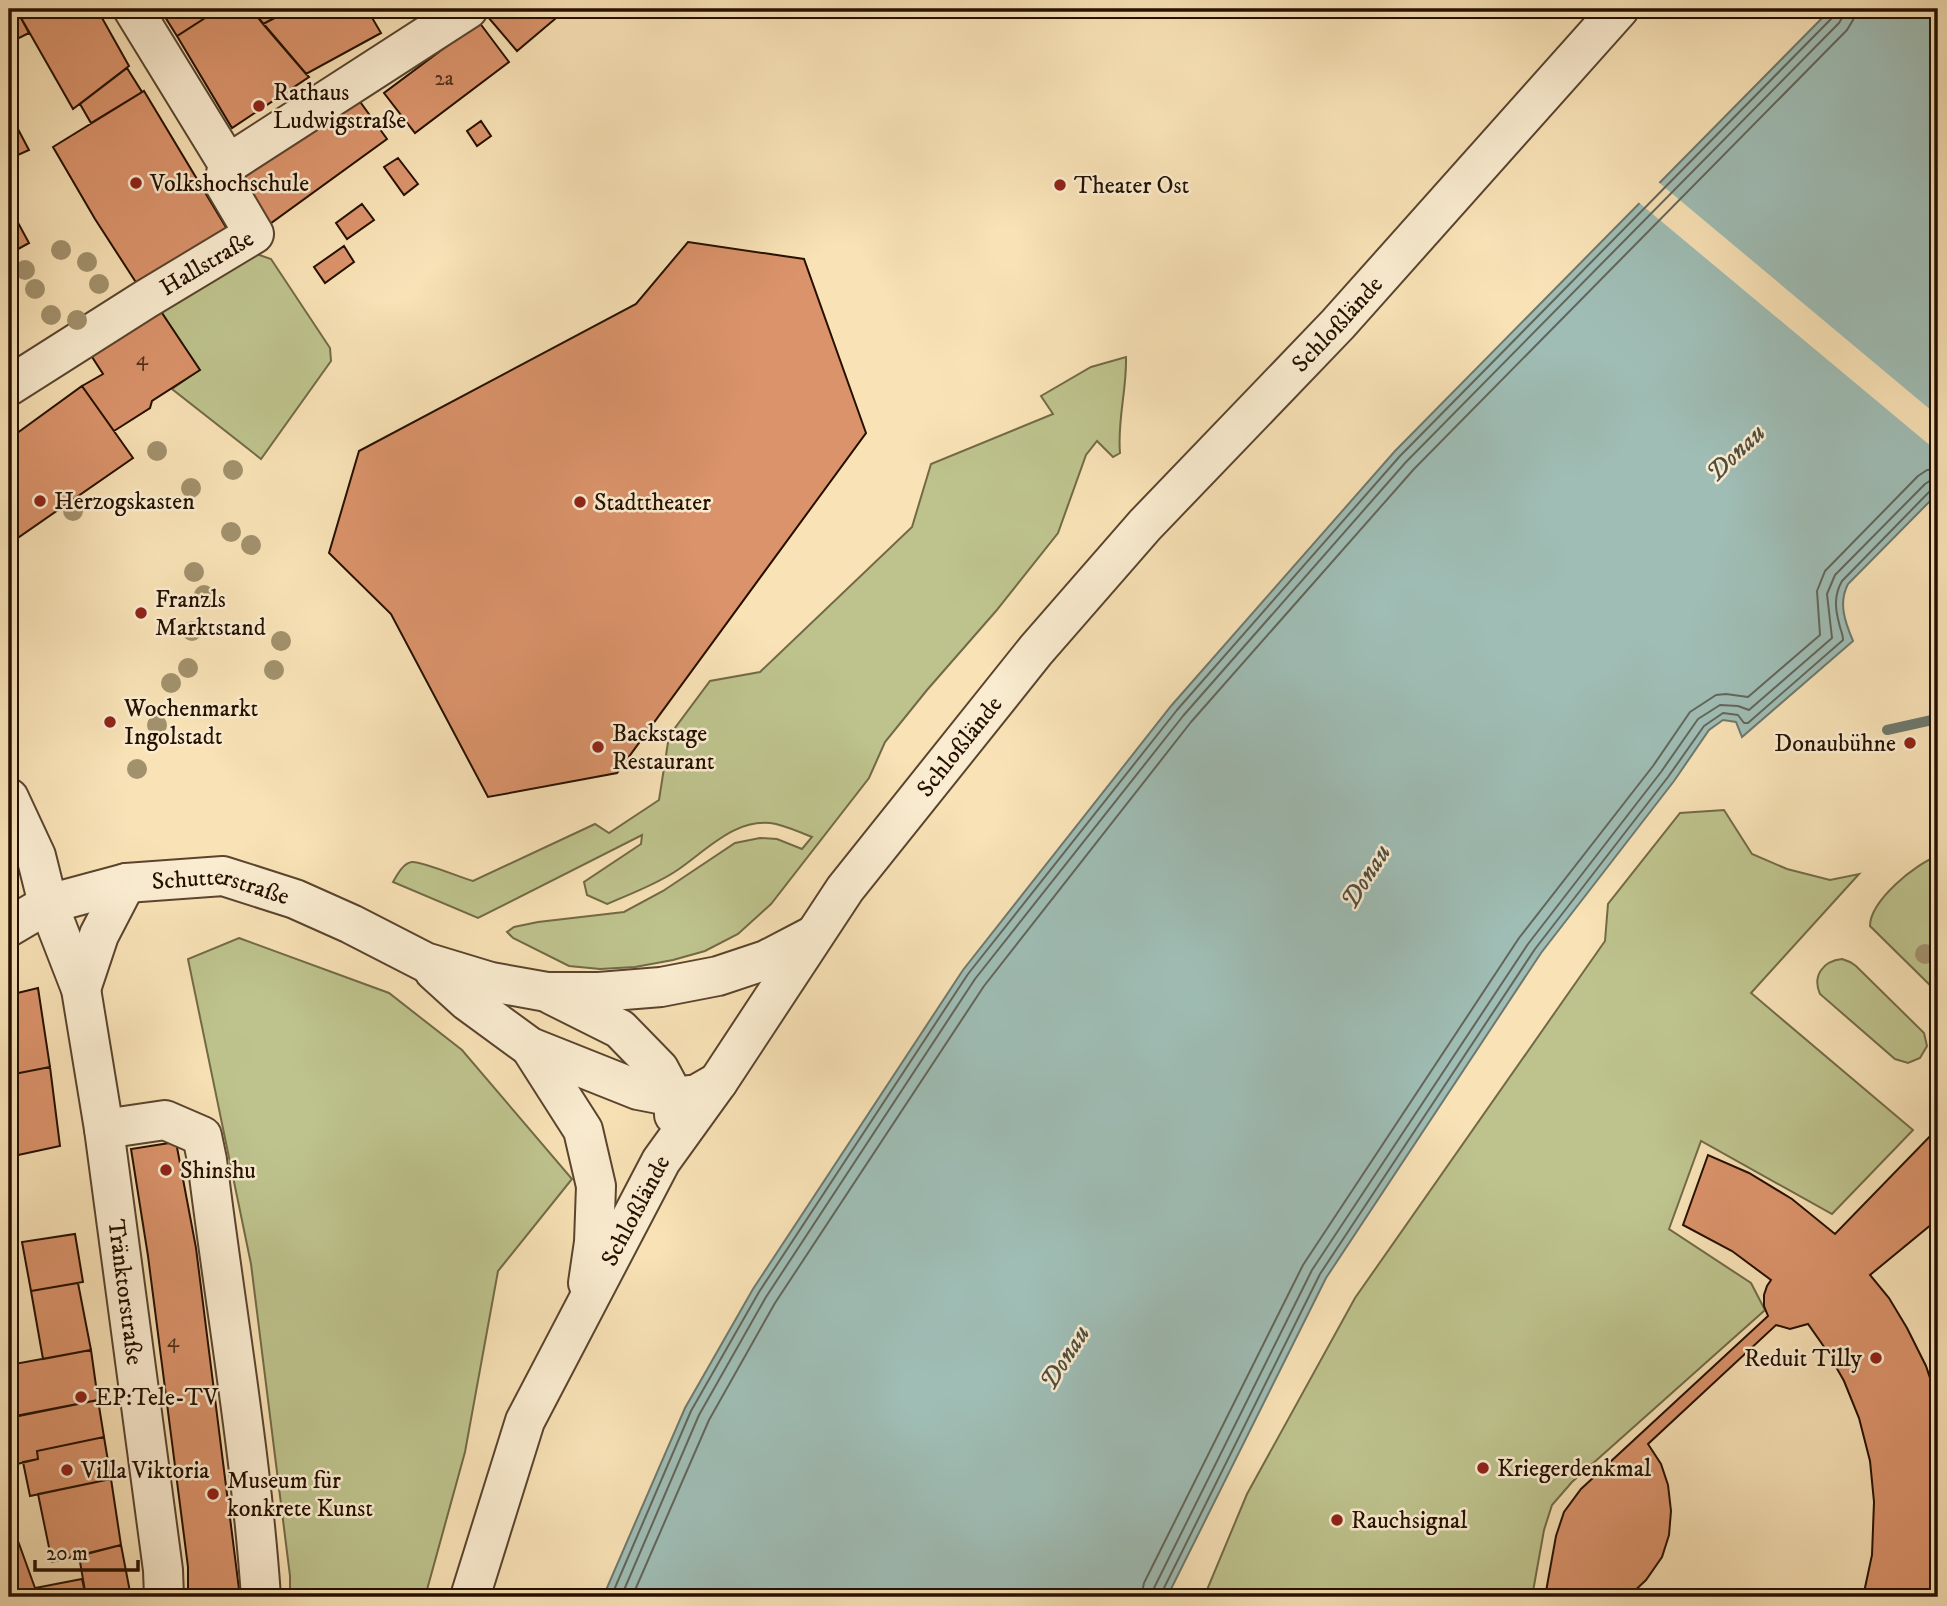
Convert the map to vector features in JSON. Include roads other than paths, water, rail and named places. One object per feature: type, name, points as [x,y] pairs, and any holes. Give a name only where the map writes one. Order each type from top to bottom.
[{"type":"street","name":"Hallstraße","points":[[9,386],[254,234],[224,184],[228,164],[133,9]]},
{"type":"street","points":[[228,164],[468,9]]},
{"type":"street","name":"Schloßlände","points":[[470,1597],[525,1421],[661,1161],[718,1082],[845,889],[1036,650],[1145,525],[1338,324],[1619,9]]},
{"type":"street","name":"Tränktorstraße","points":[[9,799],[36,856],[48,904],[81,989],[104,1129],[163,1570],[164,1597]]},
{"type":"street","name":"Schutterstraße","points":[[9,927],[48,904],[126,883],[223,876],[295,899],[425,962],[491,982],[547,992],[599,992],[661,987],[718,976],[765,960],[816,934]]},
{"type":"street","name":"Tränktorstraße","points":[[81,989],[99,935],[126,883]]},
{"type":"street","name":"Schutterstraße","points":[[425,962],[467,1001],[530,1047],[638,1090],[674,1097],[697,1094],[718,1082]]},
{"type":"street","name":"Schutterstraße","points":[[547,992],[620,1029],[659,1069],[674,1097]]},
{"type":"street","name":"Schutterstraße","points":[[530,1047],[583,1130],[596,1186],[586,1303]]},
{"type":"street","points":[[661,1161],[674,1116],[674,1097]]},
{"type":"street","points":[[104,1129],[165,1120],[202,1136],[235,1353],[261,1597]]},
{"type":"water","name":"Donau","points":[[1831,9],[1938,9],[1938,493],[1848,584],[1843,605],[1853,641],[1742,737],[1736,722],[1723,720],[1709,730],[1674,781],[1541,953],[1326,1278],[1167,1597],[603,1597],[685,1408],[753,1289],[963,970],[1171,706],[1395,451]]},
{"type":"waterway","points":[[1887,730],[1932,720]]},
{"type":"place","name":"Rathaus Ludwigstraße","points":[[259,106]]},
{"type":"place","name":"Volkshochschule","points":[[136,183]]},
{"type":"place","name":"Theater Ost","points":[[1060,185]]},
{"type":"place","name":"Herzogskasten","points":[[40,501]]},
{"type":"place","name":"Stadttheater","points":[[580,502]]},
{"type":"place","name":"Franzls Marktstand","points":[[141,613]]},
{"type":"place","name":"Wochenmarkt Ingolstadt","points":[[110,722]]},
{"type":"place","name":"Donaubühne","points":[[1910,743]]},
{"type":"place","name":"Backstage Restaurant","points":[[598,747]]},
{"type":"place","name":"Shinshu","points":[[166,1170]]},
{"type":"place","name":"Reduit Tilly","points":[[1876,1358]]},
{"type":"place","name":"EP:Tele-TV","points":[[81,1397]]},
{"type":"place","name":"Kriegerdenkmal","points":[[1483,1468]]},
{"type":"place","name":"Villa Viktoria","points":[[67,1470]]},
{"type":"place","name":"Museum für konkrete Kunst","points":[[213,1494]]},
{"type":"place","name":"Rauchsignal","points":[[1337,1520]]}]
